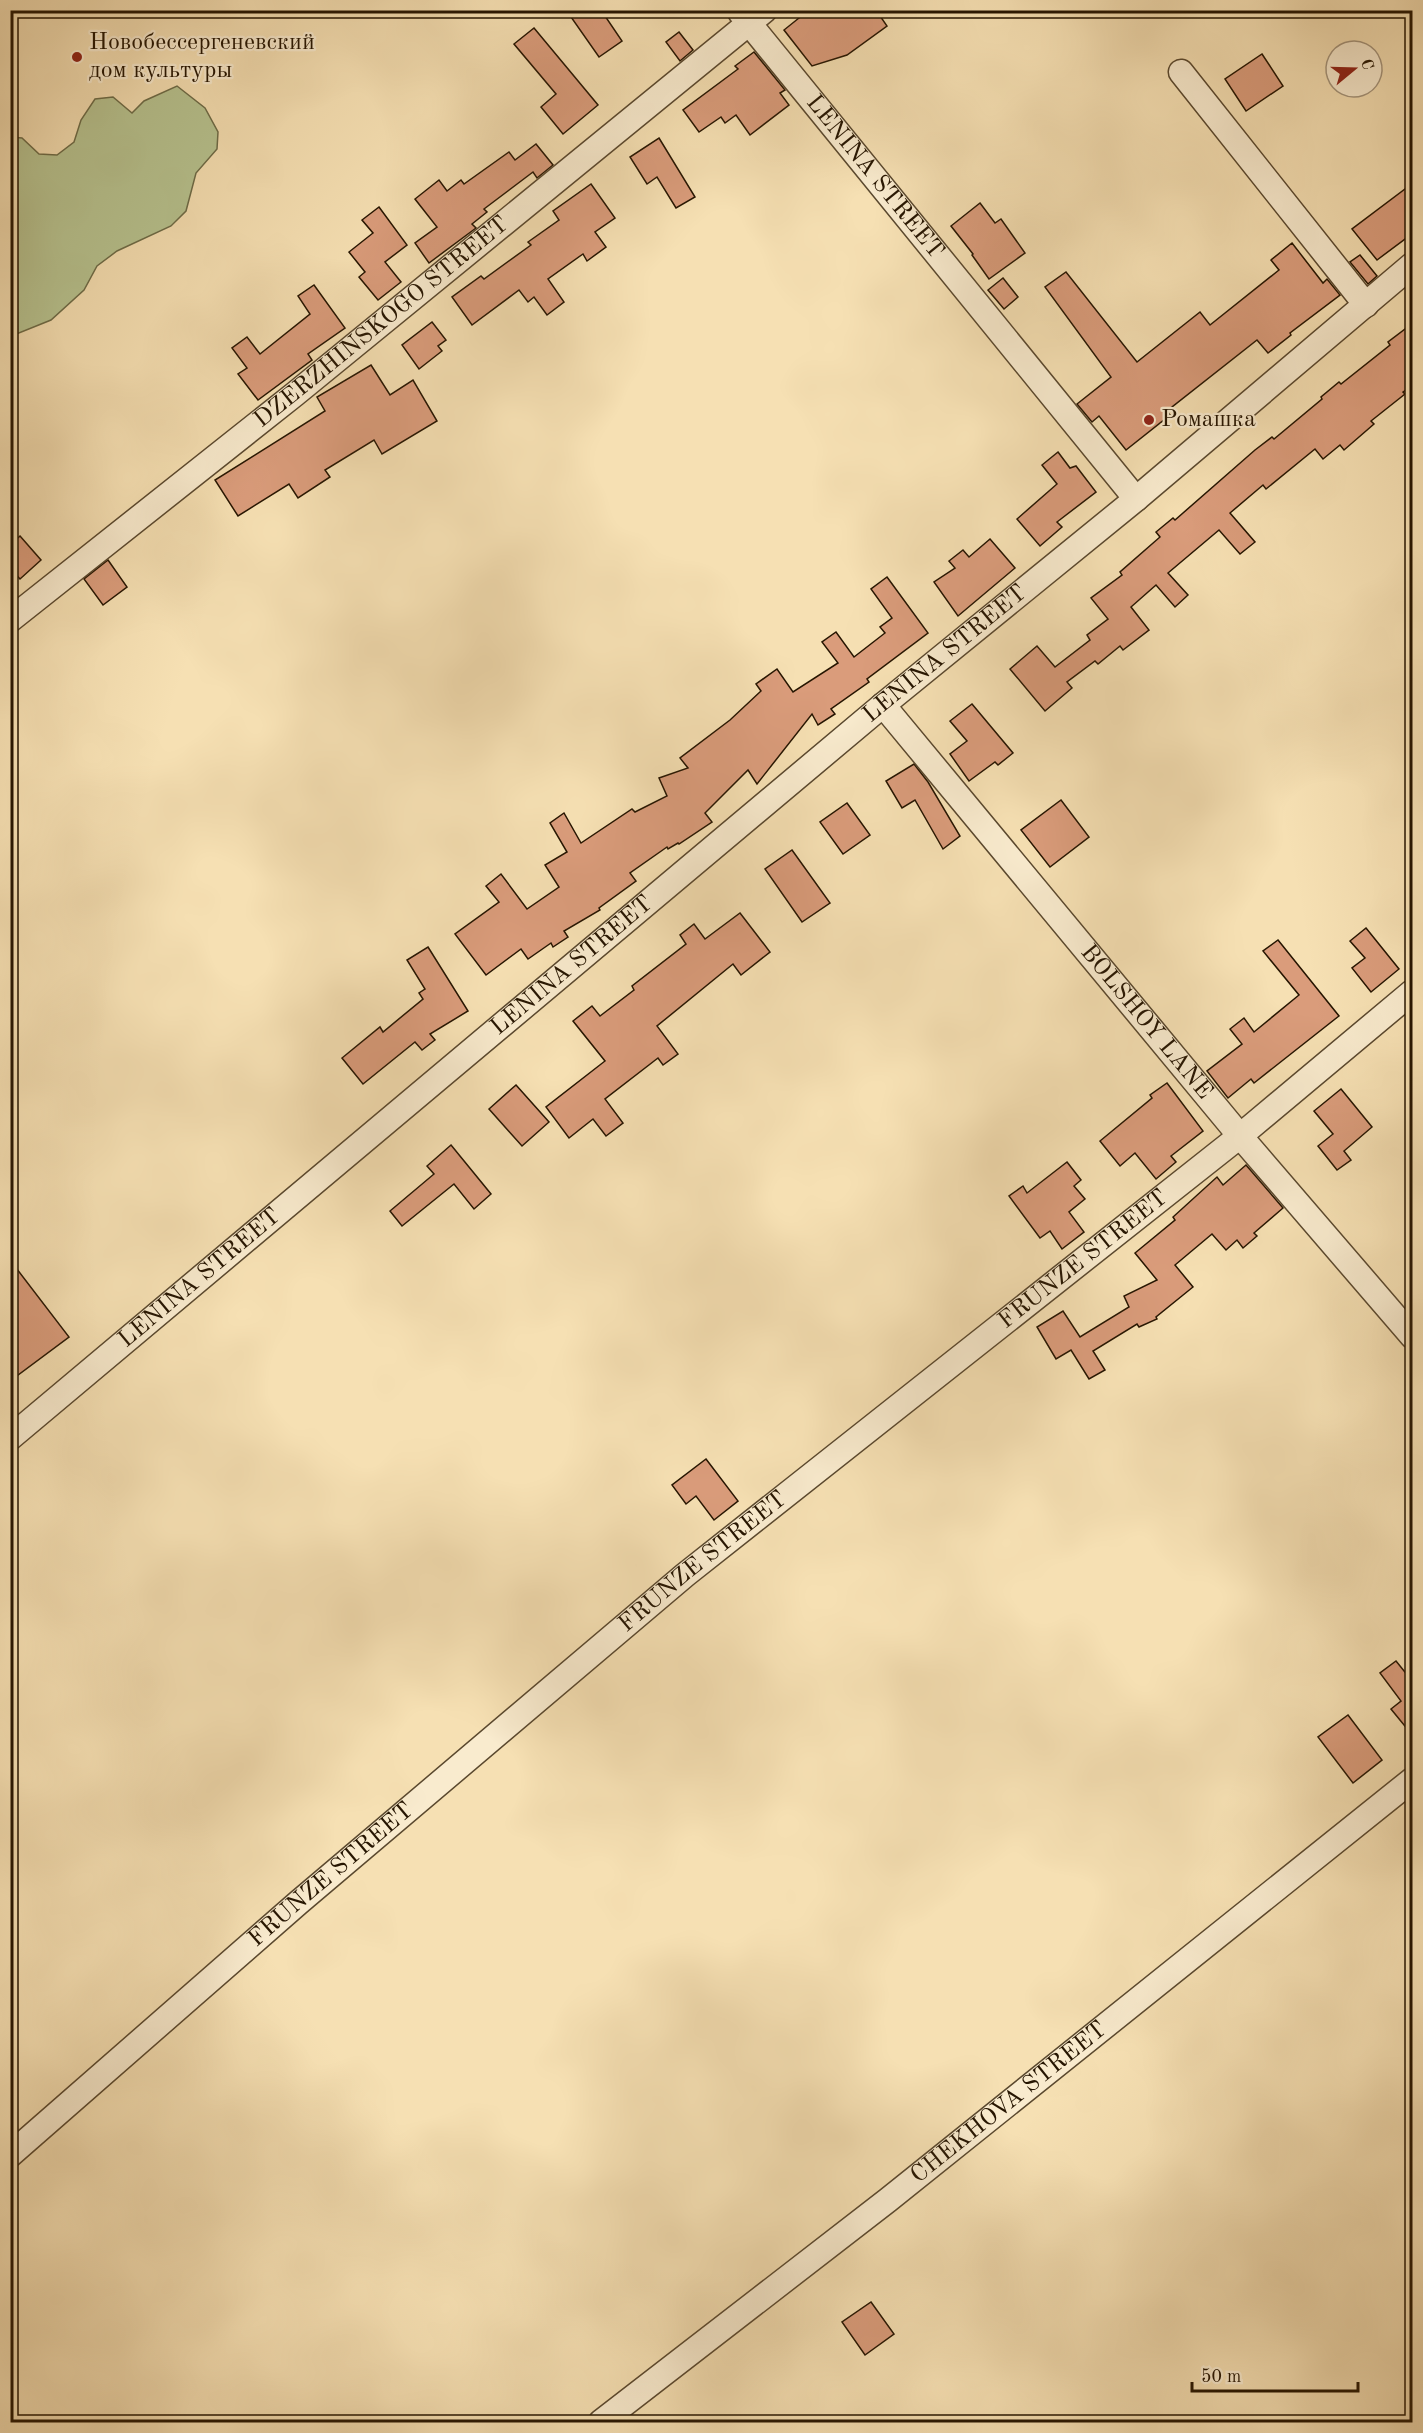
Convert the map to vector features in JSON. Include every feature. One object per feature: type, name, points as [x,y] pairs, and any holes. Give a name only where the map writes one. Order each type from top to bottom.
[{"type":"street","name":"LENINA STREET","points":[[750,15],[1136,499]]},
{"type":"street","name":"DZERZHINSKOGO STREET","points":[[10,620],[304,387],[750,15]]},
{"type":"street","points":[[1181,72],[1366,305]]},
{"type":"street","name":"LENINA STREET","points":[[10,1438],[883,705],[1136,499],[1413,265]]},
{"type":"street","name":"BOLSHOY LANE","points":[[883,705],[1240,1136],[1413,1336]]},
{"type":"street","name":"FRUNZE STREET","points":[[10,2156],[298,1903],[685,1575],[1240,1136],[1413,992]]},
{"type":"street","name":"CHEKHOVA STREET","points":[[601,2422],[888,2200],[1413,1780]]},
{"type":"green space","points":[[177,86],[205,108],[218,132],[217,149],[196,173],[186,211],[171,226],[117,251],[97,266],[84,290],[51,320],[14,335],[11,334],[11,137],[22,138],[39,154],[57,155],[74,142],[81,120],[95,99],[113,97],[132,113],[144,101]]},
{"type":"building","points":[[582,10],[601,10],[622,41],[599,57],[571,17]]},
{"type":"building","points":[[809,10],[876,10],[887,26],[847,55],[812,66],[784,30]]},
{"type":"building","points":[[534,28],[598,105],[563,134],[541,107],[556,94],[514,44]]},
{"type":"building","points":[[679,32],[693,50],[680,61],[666,42]]},
{"type":"building","points":[[754,52],[785,90],[780,93],[789,105],[750,135],[736,115],[725,123],[721,117],[699,132],[683,110],[738,69],[735,66]]},
{"type":"building","points":[[1262,54],[1283,86],[1246,111],[1225,79]]},
{"type":"building","points":[[659,138],[695,197],[676,208],[657,177],[647,184],[630,157]]},
{"type":"building","points":[[536,144],[553,165],[537,178],[533,172],[484,209],[487,212],[472,224],[476,228],[429,263],[415,243],[437,227],[415,199],[439,180],[447,191],[461,180],[464,184],[509,152],[515,160]]},
{"type":"building","points":[[1413,183],[1413,233],[1377,260],[1352,229]]},
{"type":"building","points":[[591,184],[615,218],[595,232],[606,247],[587,261],[583,254],[548,279],[564,302],[547,315],[534,297],[528,302],[519,290],[472,325],[452,297],[481,276],[484,279],[531,245],[528,242],[559,220],[553,211]]},
{"type":"building","points":[[980,203],[995,223],[1001,219],[1025,253],[989,279],[951,226]]},
{"type":"building","points":[[379,207],[407,245],[385,262],[401,282],[378,300],[359,277],[365,272],[349,252],[373,233],[362,220]]},
{"type":"building","points":[[1292,243],[1323,283],[1327,279],[1340,295],[1268,353],[1257,340],[1167,411],[1170,415],[1126,450],[1099,416],[1092,422],[1077,404],[1111,377],[1045,287],[1066,272],[1137,362],[1200,312],[1210,325],[1279,270],[1271,260]]},
{"type":"building","points":[[1360,255],[1377,276],[1368,284],[1350,262]]},
{"type":"building","points":[[1003,278],[1018,297],[1004,309],[988,290]]},
{"type":"building","points":[[314,285],[345,328],[308,354],[312,360],[258,400],[238,374],[247,368],[232,348],[247,337],[260,354],[310,314],[298,296]]},
{"type":"building","points":[[432,322],[446,340],[438,346],[442,351],[419,369],[402,345]]},
{"type":"building","points":[[1413,323],[1413,385],[1403,392],[1405,394],[1371,421],[1374,424],[1344,450],[1340,445],[1323,459],[1315,449],[1266,489],[1263,485],[1230,513],[1255,542],[1240,554],[1219,530],[1168,573],[1188,595],[1175,607],[1156,585],[1131,607],[1149,630],[1123,650],[1120,646],[1098,664],[1095,661],[1067,682],[1072,688],[1045,711],[1010,669],[1037,646],[1055,667],[1090,640],[1087,635],[1108,619],[1091,598],[1122,575],[1120,572],[1160,537],[1156,532],[1173,518],[1175,520],[1255,450],[1272,437],[1274,439],[1339,382],[1341,384],[1390,345],[1388,342]]},
{"type":"building","points":[[371,365],[390,395],[413,380],[437,421],[382,454],[374,440],[325,470],[330,477],[298,498],[289,484],[238,516],[215,480],[325,411],[317,397]]},
{"type":"building","points":[[1058,452],[1070,468],[1076,466],[1096,492],[1057,522],[1062,527],[1040,546],[1017,519],[1057,484],[1042,465]]},
{"type":"building","points":[[20,536],[41,560],[20,579],[10,568],[10,545]]},
{"type":"building","points":[[990,539],[1015,568],[958,616],[934,582],[955,568],[949,561],[963,550],[969,557]]},
{"type":"building","points":[[108,560],[127,587],[103,605],[84,579]]},
{"type":"building","points":[[887,577],[928,633],[867,679],[869,682],[831,709],[835,714],[818,725],[812,714],[757,784],[748,770],[705,813],[712,822],[679,844],[668,849],[667,847],[630,873],[636,881],[599,908],[600,910],[564,931],[568,937],[553,947],[551,943],[528,959],[521,949],[486,975],[455,934],[499,902],[486,886],[501,874],[527,909],[559,887],[545,865],[567,852],[550,823],[564,813],[581,843],[632,809],[635,812],[667,796],[659,778],[688,768],[680,758],[730,720],[761,691],[756,684],[777,669],[793,692],[838,663],[822,642],[836,632],[854,657],[885,633],[880,627],[892,618],[871,589]]},
{"type":"building","points":[[972,704],[1013,753],[998,765],[995,762],[969,781],[950,754],[967,741],[950,721]]},
{"type":"building","points":[[914,764],[928,782],[960,836],[943,849],[915,800],[902,808],[886,781]]},
{"type":"building","points":[[1061,800],[1089,837],[1050,867],[1021,830]]},
{"type":"building","points":[[847,803],[870,835],[843,854],[820,822]]},
{"type":"building","points":[[792,850],[830,903],[802,922],[765,869]]},
{"type":"building","points":[[740,913],[770,952],[741,975],[733,964],[657,1026],[678,1054],[663,1065],[658,1058],[605,1099],[623,1123],[606,1136],[593,1119],[569,1138],[546,1107],[605,1061],[573,1021],[592,1006],[600,1016],[634,990],[632,986],[686,944],[680,935],[694,924],[705,939]]},
{"type":"building","points":[[1366,928],[1399,969],[1371,992],[1352,968],[1365,958],[1350,941]]},
{"type":"building","points":[[1278,940],[1339,1016],[1254,1083],[1251,1079],[1228,1098],[1207,1071],[1242,1044],[1230,1029],[1244,1018],[1254,1032],[1299,995],[1263,951]]},
{"type":"building","points":[[428,947],[468,1011],[430,1034],[435,1040],[422,1050],[415,1042],[363,1084],[342,1058],[380,1027],[383,1032],[423,999],[419,993],[425,989],[407,960]]},
{"type":"building","points":[[1167,1083],[1203,1131],[1171,1156],[1176,1162],[1156,1179],[1135,1153],[1120,1166],[1100,1141],[1152,1098],[1150,1095]]},
{"type":"building","points":[[516,1085],[549,1122],[522,1146],[489,1109]]},
{"type":"building","points":[[1341,1089],[1372,1127],[1344,1151],[1351,1160],[1337,1170],[1318,1146],[1333,1134],[1314,1111]]},
{"type":"building","points":[[451,1145],[491,1194],[474,1209],[454,1184],[402,1226],[390,1211],[434,1174],[427,1166]]},
{"type":"building","points":[[1067,1162],[1081,1180],[1074,1186],[1085,1199],[1069,1212],[1084,1232],[1062,1249],[1050,1231],[1040,1238],[1009,1196],[1023,1186],[1027,1193]]},
{"type":"building","points":[[1246,1165],[1283,1208],[1254,1233],[1257,1236],[1243,1248],[1237,1240],[1226,1250],[1212,1234],[1175,1265],[1193,1287],[1156,1317],[1157,1319],[1139,1327],[1137,1324],[1093,1351],[1105,1370],[1089,1379],[1071,1350],[1056,1359],[1037,1327],[1063,1311],[1080,1337],[1129,1307],[1124,1296],[1157,1280],[1135,1253],[1175,1220],[1173,1217],[1217,1177],[1223,1185]]},
{"type":"building","points":[[10,1260],[69,1337],[10,1381]]},
{"type":"building","points":[[706,1459],[738,1501],[714,1520],[696,1496],[686,1504],[672,1485]]},
{"type":"building","points":[[1396,1661],[1413,1682],[1413,1736],[1391,1709],[1401,1701],[1380,1673]]},
{"type":"building","points":[[1348,1715],[1382,1760],[1353,1783],[1318,1737]]},
{"type":"building","points":[[871,2302],[894,2334],[865,2355],[842,2322]]},
{"type":"place","name":"Новобессергеневский дом культуры","points":[[77,57]]},
{"type":"place","name":"Ромашка","points":[[1149,420]]}]
